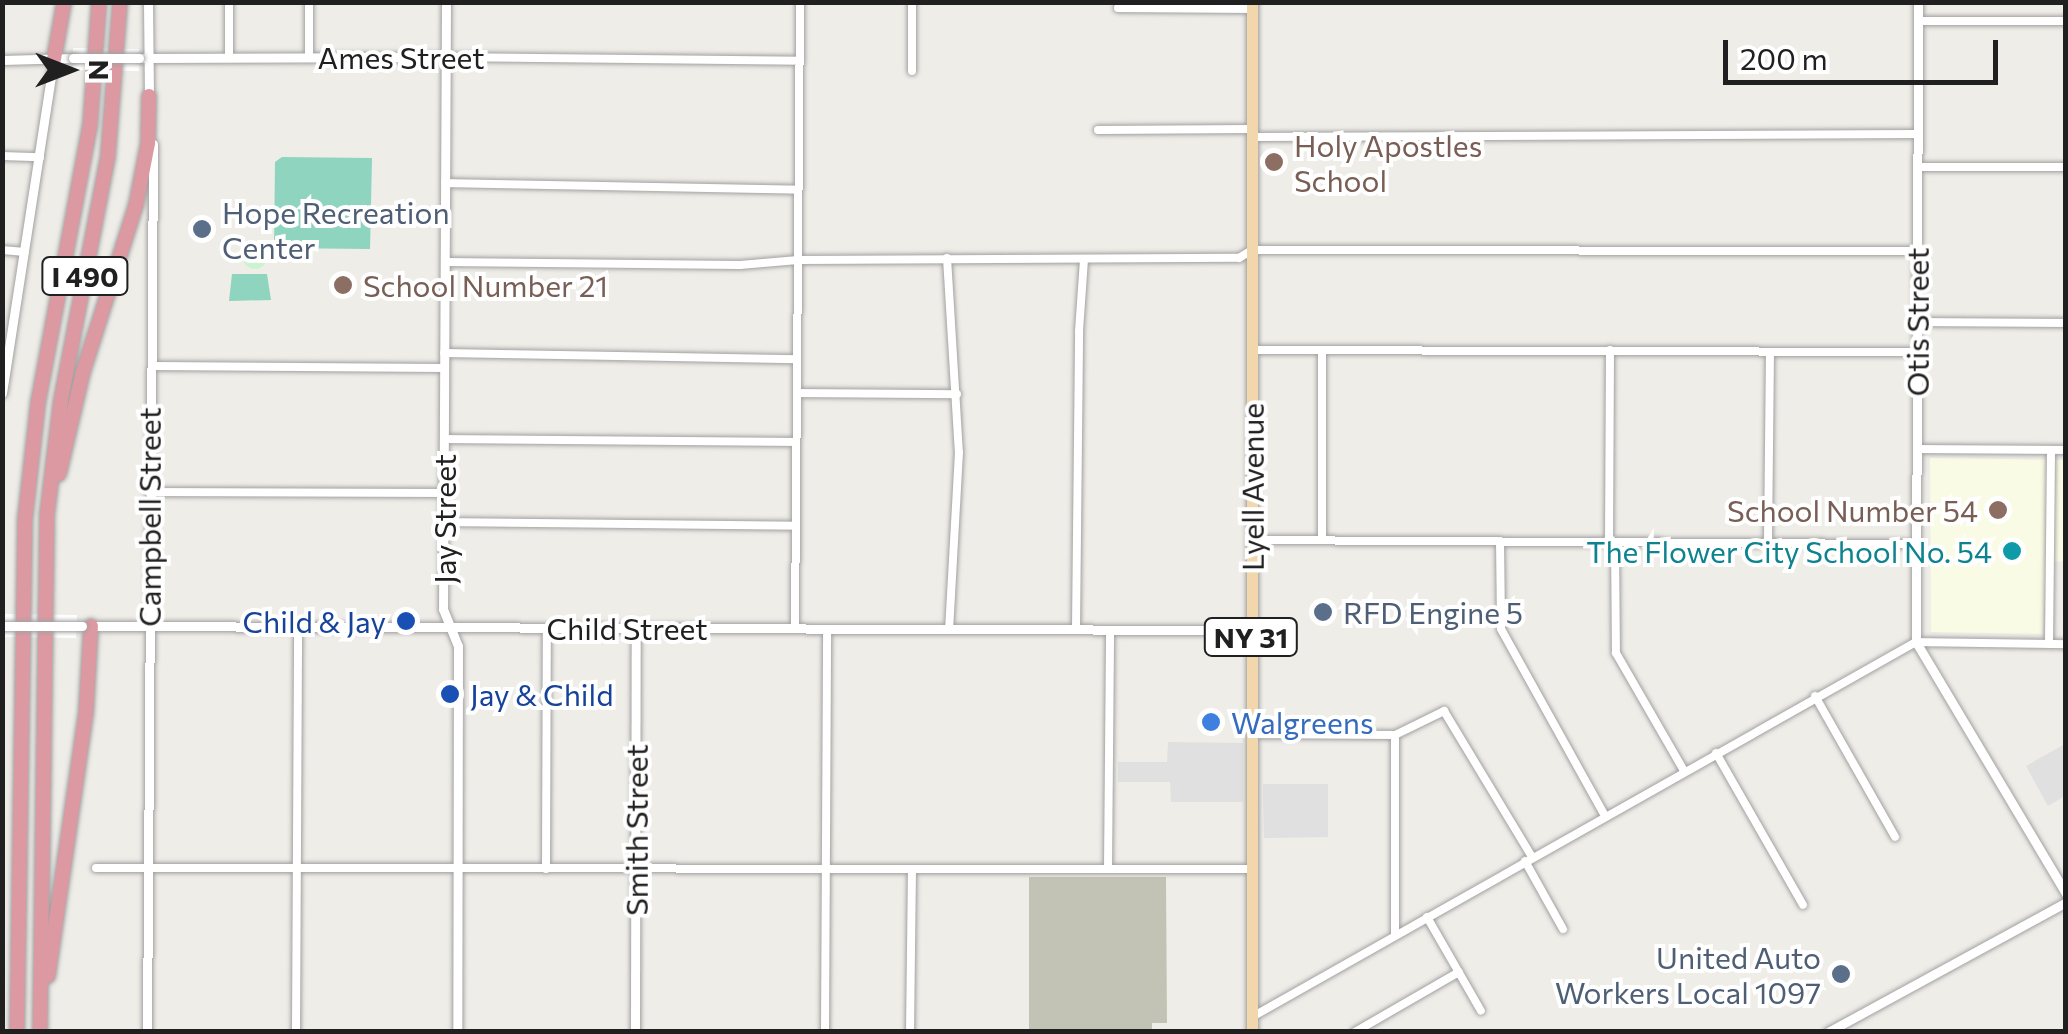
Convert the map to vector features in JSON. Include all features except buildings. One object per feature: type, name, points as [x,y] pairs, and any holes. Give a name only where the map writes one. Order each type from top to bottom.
[{"type":"highway","points":[[54,59],[64,2]]},
{"type":"highway","name":"I 490","points":[[17,1032],[24,520],[41,386],[85,158],[99,2]]},
{"type":"highway","name":"I 490","points":[[42,1032],[44,548],[61,400],[108,155],[120,2]]},
{"type":"highway","points":[[44,548],[81,380],[138,196],[148,143],[148,96]]},
{"type":"highway","points":[[42,1032],[86,712],[87,626]]},
{"type":"main road","name":"Lyell Avenue","points":[[1252,6],[1252,1032]]},
{"type":"street","name":"Campbell Street","points":[[147,1032],[153,366],[153,152],[144,58],[148,2]]},
{"type":"street","points":[[229,2],[229,57]]},
{"type":"street","points":[[309,57],[310,2]]},
{"type":"street","name":"Jay Street","points":[[446,2],[443,609],[458,646],[457,1032]]},
{"type":"street","points":[[795,628],[800,2]]},
{"type":"street","points":[[912,2],[912,70]]},
{"type":"street","name":"Otis Street","points":[[1916,642],[1918,2]]},
{"type":"street","points":[[1118,8],[1252,6]]},
{"type":"street","points":[[1918,21],[2066,21]]},
{"type":"street","name":"Ames Street","points":[[2,60],[446,57],[799,61]]},
{"type":"street","points":[[2,393],[54,59]]},
{"type":"street","points":[[1098,130],[1918,134]]},
{"type":"street","points":[[2,156],[40,157]]},
{"type":"street","points":[[1917,168],[2066,168]]},
{"type":"street","points":[[445,183],[798,190]]},
{"type":"street","points":[[2,250],[25,252]]},
{"type":"street","points":[[445,262],[740,265],[798,260],[1238,258],[1252,250],[1917,251]]},
{"type":"street","points":[[947,258],[959,452],[949,629]]},
{"type":"street","points":[[1076,630],[1078,330],[1084,260]]},
{"type":"street","points":[[1917,322],[2066,323]]},
{"type":"street","points":[[1252,350],[1917,352]]},
{"type":"street","points":[[1322,350],[1322,540]]},
{"type":"street","points":[[1610,350],[1616,654],[1684,771]]},
{"type":"street","points":[[1768,542],[1770,352]]},
{"type":"street","points":[[444,353],[797,359]]},
{"type":"street","points":[[153,366],[444,368]]},
{"type":"street","points":[[797,393],[957,394]]},
{"type":"street","points":[[444,439],[796,442]]},
{"type":"street","points":[[1917,449],[2066,450]]},
{"type":"street","points":[[2049,644],[2050,450]]},
{"type":"street","points":[[149,492],[444,492]]},
{"type":"street","points":[[444,522],[796,526]]},
{"type":"street","points":[[1252,540],[1916,544]]},
{"type":"street","points":[[1500,541],[1501,630],[1605,816]]},
{"type":"street","name":"Child Street","points":[[2,626],[1252,630]]},
{"type":"street","points":[[296,1032],[298,627]]},
{"type":"street","points":[[546,869],[548,628]]},
{"type":"street","name":"Smith Street","points":[[635,1032],[636,628]]},
{"type":"street","points":[[826,1032],[827,628]]},
{"type":"street","points":[[1108,869],[1110,630]]},
{"type":"street","points":[[1828,1032],[2066,898],[1916,642]]},
{"type":"street","points":[[1252,1017],[1916,642],[2066,644]]},
{"type":"street","points":[[1815,696],[1895,837]]},
{"type":"street","points":[[1252,734],[1394,735],[1441,711],[1448,714],[1563,929]]},
{"type":"street","points":[[1394,735],[1394,936]]},
{"type":"street","points":[[1716,753],[1803,905]]},
{"type":"street","points":[[96,868],[1252,869]]},
{"type":"street","points":[[910,1032],[912,869]]},
{"type":"street","points":[[1427,917],[1482,1011]]},
{"type":"street","points":[[1356,1032],[1459,972]]},
{"type":"shaded area","name":"School Number 54","points":[[1930,458],[2065,460],[2065,561],[2046,562],[2043,634],[1931,632]]},
{"type":"shaded area","points":[[1168,742],[1243,743],[1243,802],[1171,802],[1170,782],[1118,782],[1118,762],[1167,762]]},
{"type":"shaded area","points":[[2065,744],[2065,796],[2048,806],[2026,766]]},
{"type":"shaded area","points":[[1263,784],[1328,784],[1328,837],[1264,838]]},
{"type":"shaded area","points":[[1029,877],[1166,877],[1167,1023],[1152,1023],[1152,1031],[1029,1031]]},
{"type":"green space","points":[[282,157],[372,158],[370,249],[274,248],[275,162]]},
{"type":"green space","points":[[255,245],[267,257],[255,269],[243,257]]},
{"type":"green space","points":[[232,274],[267,274],[271,300],[229,301]]},
{"type":"pier","points":[[73,48],[139,49],[139,71],[73,70]]},
{"type":"pier","points":[[3,614],[77,615],[76,638],[3,637]]},
{"type":"place","name":"Holy Apostles School","points":[[1274,162]]},
{"type":"place","name":"Hope Recreation Center","points":[[202,229]]},
{"type":"place","name":"School Number 21","points":[[343,285]]},
{"type":"place","name":"School Number 54","points":[[1998,510]]},
{"type":"place","name":"The Flower City School No. 54","points":[[2012,551]]},
{"type":"place","name":"RFD Engine 5","points":[[1323,612]]},
{"type":"place","name":"Child & Jay","points":[[406,621]]},
{"type":"place","name":"Jay & Child","points":[[450,694]]},
{"type":"place","name":"Walgreens","points":[[1211,722]]},
{"type":"place","name":"United Auto Workers Local 1097","points":[[1841,974]]}]
